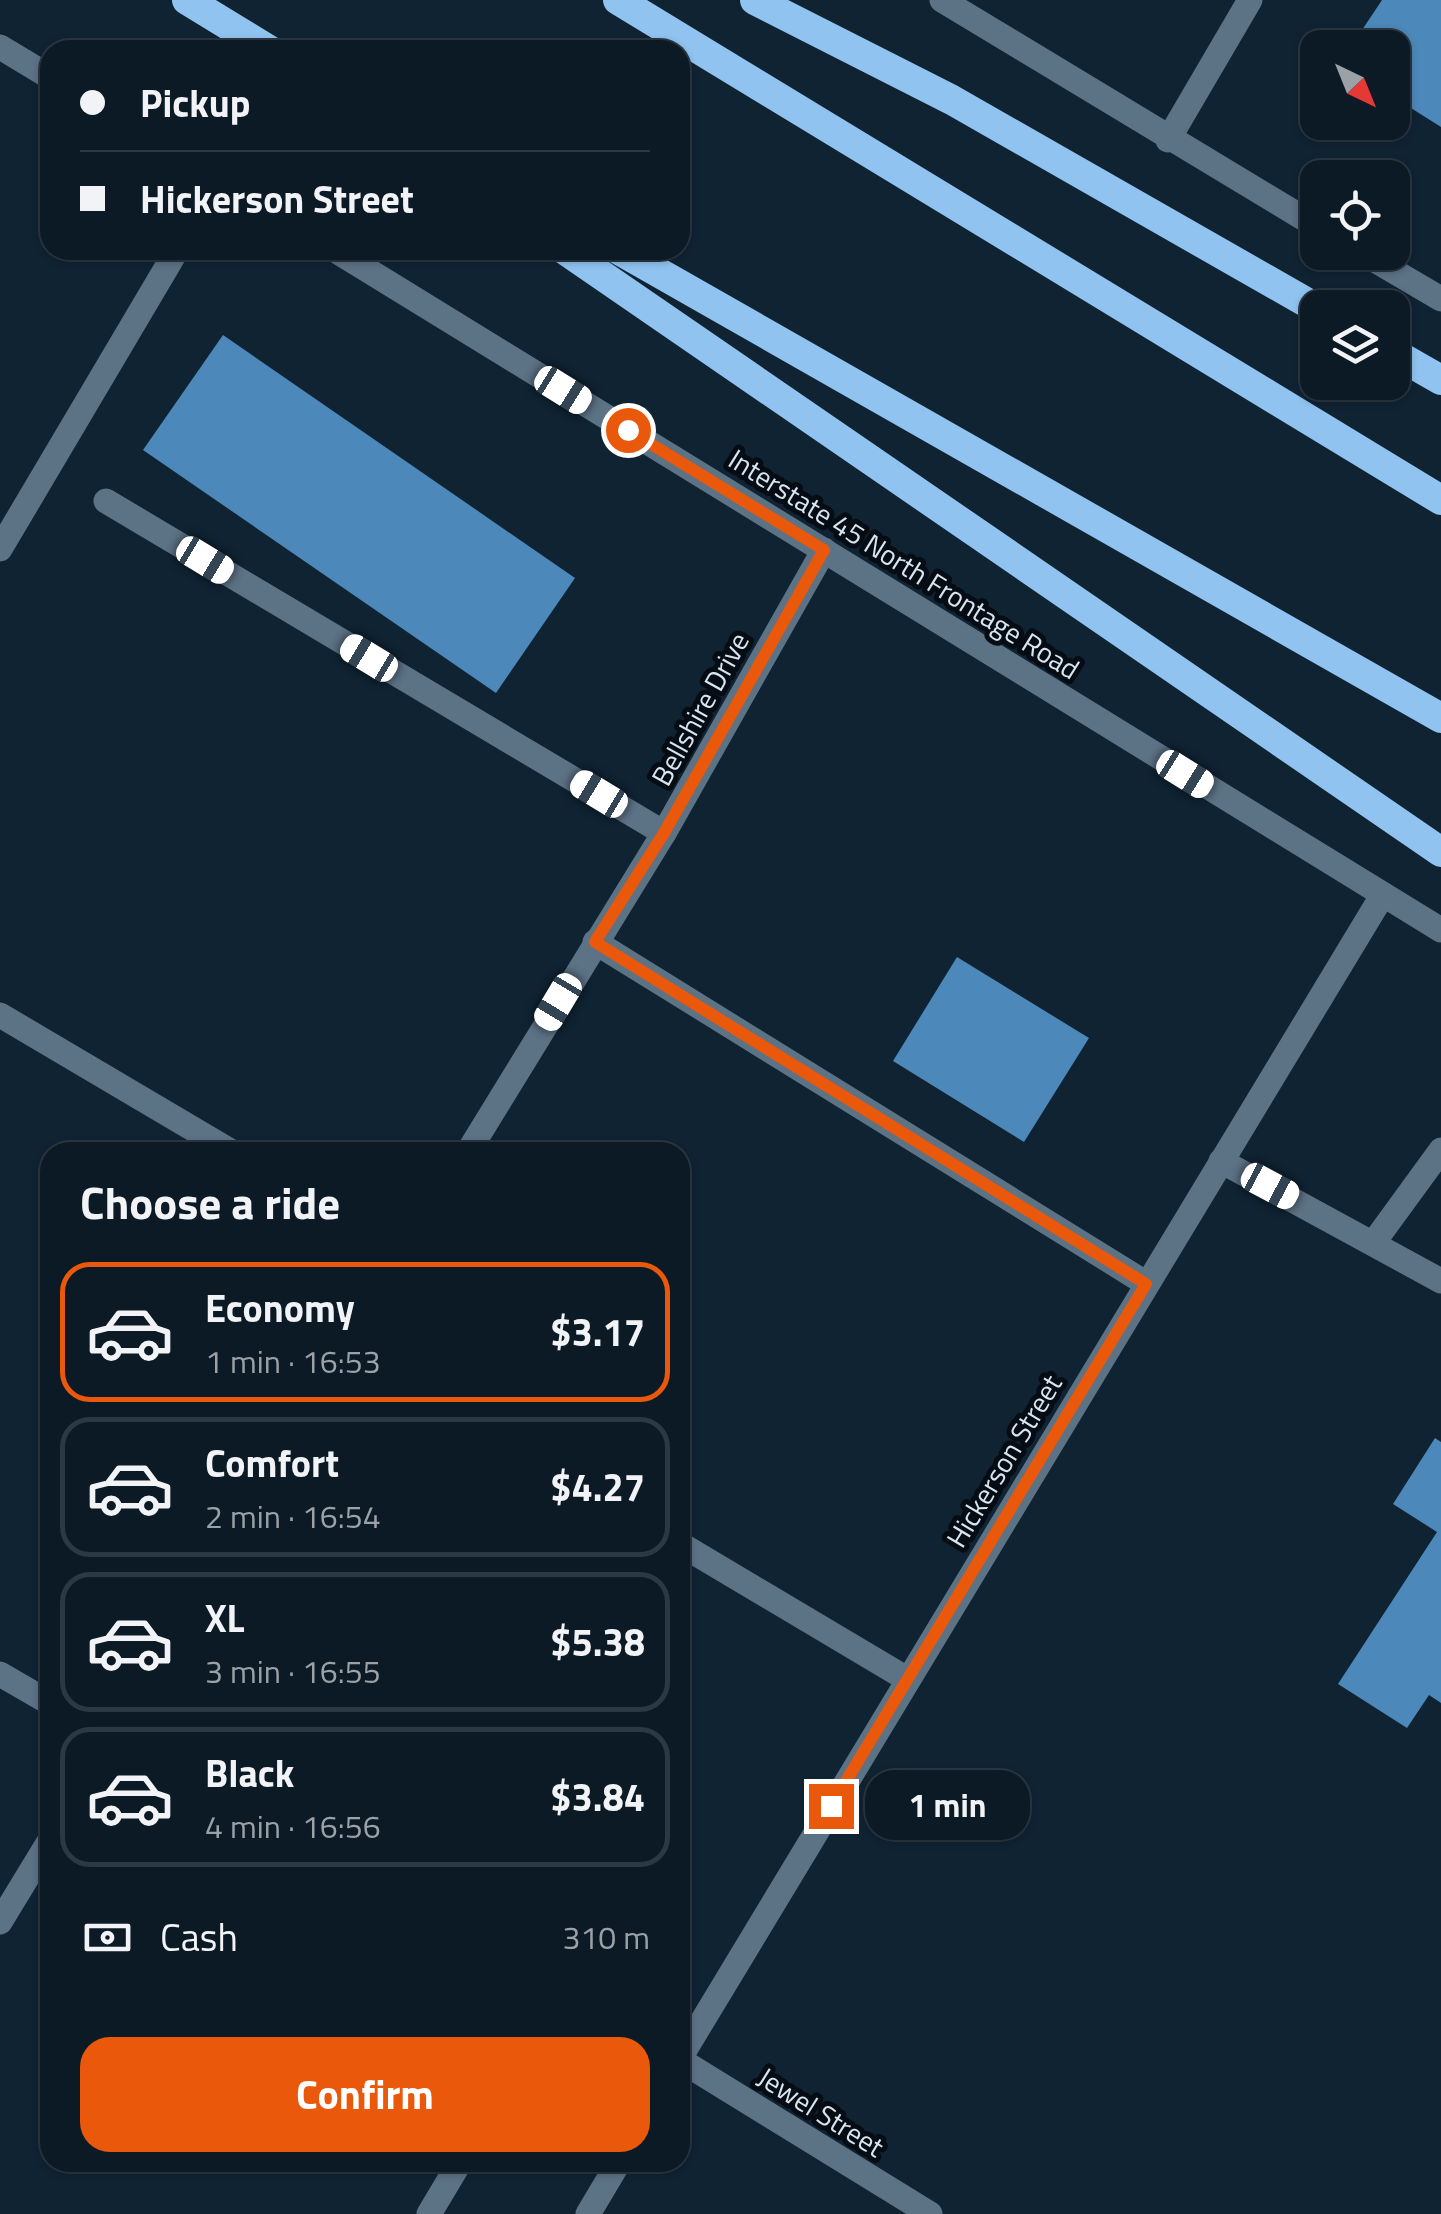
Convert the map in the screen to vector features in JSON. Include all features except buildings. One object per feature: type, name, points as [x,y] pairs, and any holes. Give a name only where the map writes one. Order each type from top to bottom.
[{"type":"highway","points":[[187,0],[253,40]]},
{"type":"highway","points":[[618,0],[684,40]]},
{"type":"highway","points":[[755,0],[952,100],[1300,299]]},
{"type":"highway","points":[[690,44],[1441,500]]},
{"type":"highway","points":[[579,260],[1441,852]]},
{"type":"highway","points":[[637,260],[1441,718]]},
{"type":"highway","points":[[1410,362],[1441,380]]},
{"type":"street","points":[[942,0],[1300,217]]},
{"type":"street","points":[[1168,140],[1250,0]]},
{"type":"street","points":[[0,48],[40,72]]},
{"type":"street","points":[[0,550],[171,260]]},
{"type":"street","name":"Interstate 45 North Frontage Road","points":[[351,260],[1441,930]]},
{"type":"street","points":[[1392,270],[1441,299]]},
{"type":"street","points":[[106,501],[664,833]]},
{"type":"street","name":"Bellshire Drive","points":[[474,1142],[664,833],[824,550]]},
{"type":"street","name":"Hickerson Street","points":[[690,2042],[1382,896]]},
{"type":"street","points":[[595,942],[1146,1284]]},
{"type":"street","points":[[0,1014],[215,1142]]},
{"type":"street","points":[[1374,1242],[1435,1152],[1441,1150]]},
{"type":"street","points":[[1221,1160],[1441,1281]]},
{"type":"street","points":[[690,1550],[907,1680]]},
{"type":"street","points":[[0,1674],[40,1697]]},
{"type":"street","points":[[0,1922],[40,1856]]},
{"type":"street","name":"Jewel Street","points":[[690,2065],[930,2214]]},
{"type":"street","points":[[429,2214],[454,2172]]},
{"type":"street","points":[[588,2214],[612,2172]]},
{"type":"route","points":[[628,430],[824,550],[664,833],[595,942],[1146,1284],[831,1806]]}]
